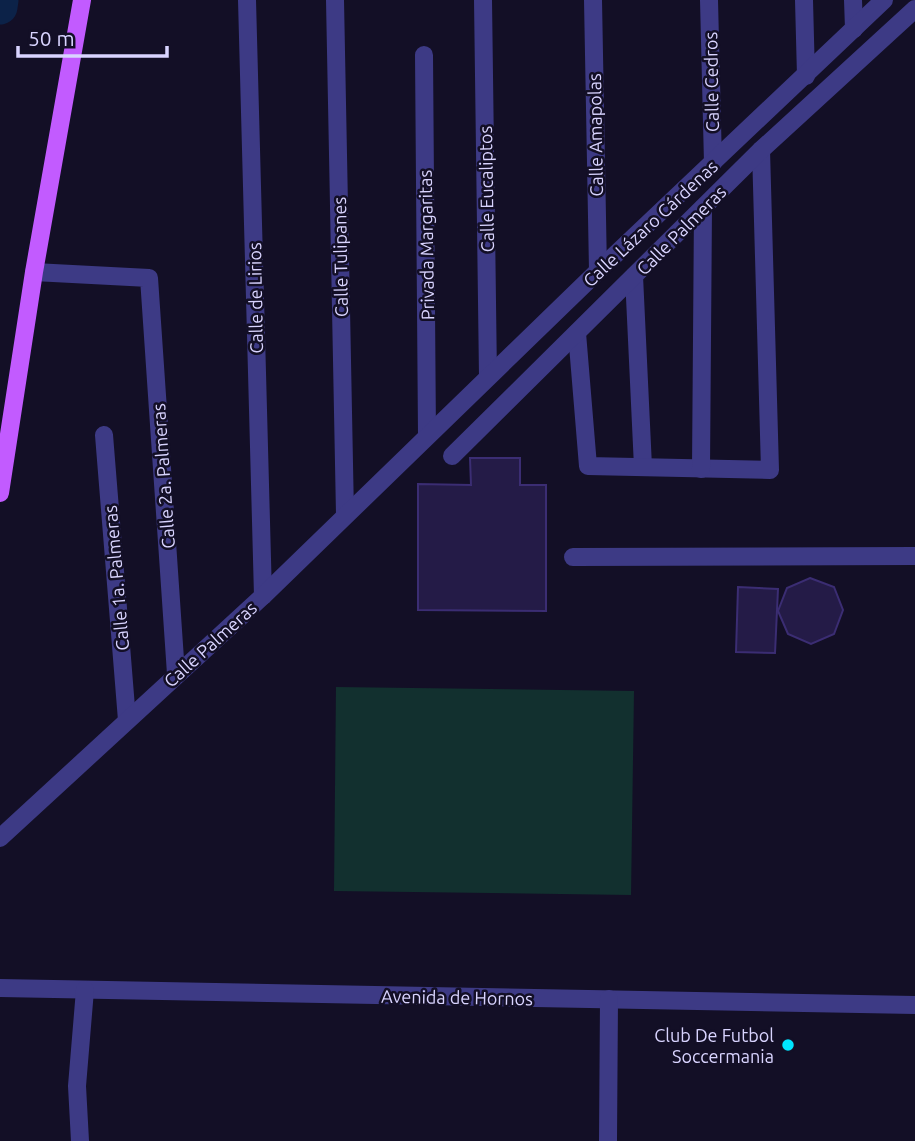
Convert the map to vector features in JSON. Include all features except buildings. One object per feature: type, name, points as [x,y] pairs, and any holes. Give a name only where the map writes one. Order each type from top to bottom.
[{"type":"main road","points":[[0,493],[34,272],[82,0]]},
{"type":"street","name":"Calle de Lirios","points":[[247,0],[263,596]]},
{"type":"street","name":"Calle Tulipanes","points":[[334,0],[345,515]]},
{"type":"street","name":"Calle Eucaliptos","points":[[483,0],[488,377]]},
{"type":"street","name":"Calle Amapolas","points":[[593,0],[598,271]]},
{"type":"street","name":"Calle Cedros","points":[[709,0],[713,163]]},
{"type":"street","points":[[804,0],[806,76]]},
{"type":"street","points":[[853,0],[854,29]]},
{"type":"street","name":"Calle Lázaro Cárdenas","points":[[422,440],[884,0]]},
{"type":"street","name":"Calle Palmeras","points":[[453,456],[761,150],[915,9]]},
{"type":"street","name":"Privada Margaritas","points":[[422,440],[424,55]]},
{"type":"street","points":[[577,333],[587,466],[770,471],[761,150]]},
{"type":"street","points":[[701,469],[703,208]]},
{"type":"street","name":"Calle 2a. Palmeras","points":[[34,272],[149,278],[176,674]]},
{"type":"street","points":[[634,276],[643,467]]},
{"type":"street","name":"Calle 1a. Palmeras","points":[[104,435],[127,720]]},
{"type":"street","name":"Calle Palmeras","points":[[0,838],[263,596],[422,440]]},
{"type":"street","points":[[573,557],[915,556]]},
{"type":"street","name":"Avenida de Hornos","points":[[0,988],[915,1005]]},
{"type":"street","points":[[80,1141],[77,1086],[85,990]]},
{"type":"street","points":[[608,1141],[609,999]]},
{"type":"green space","points":[[336,687],[634,691],[631,895],[334,891]]},
{"type":"waterway","points":[[0,7],[1,0]]},
{"type":"place","name":"Club De Futbol Soccermania","points":[[788,1045]]}]
